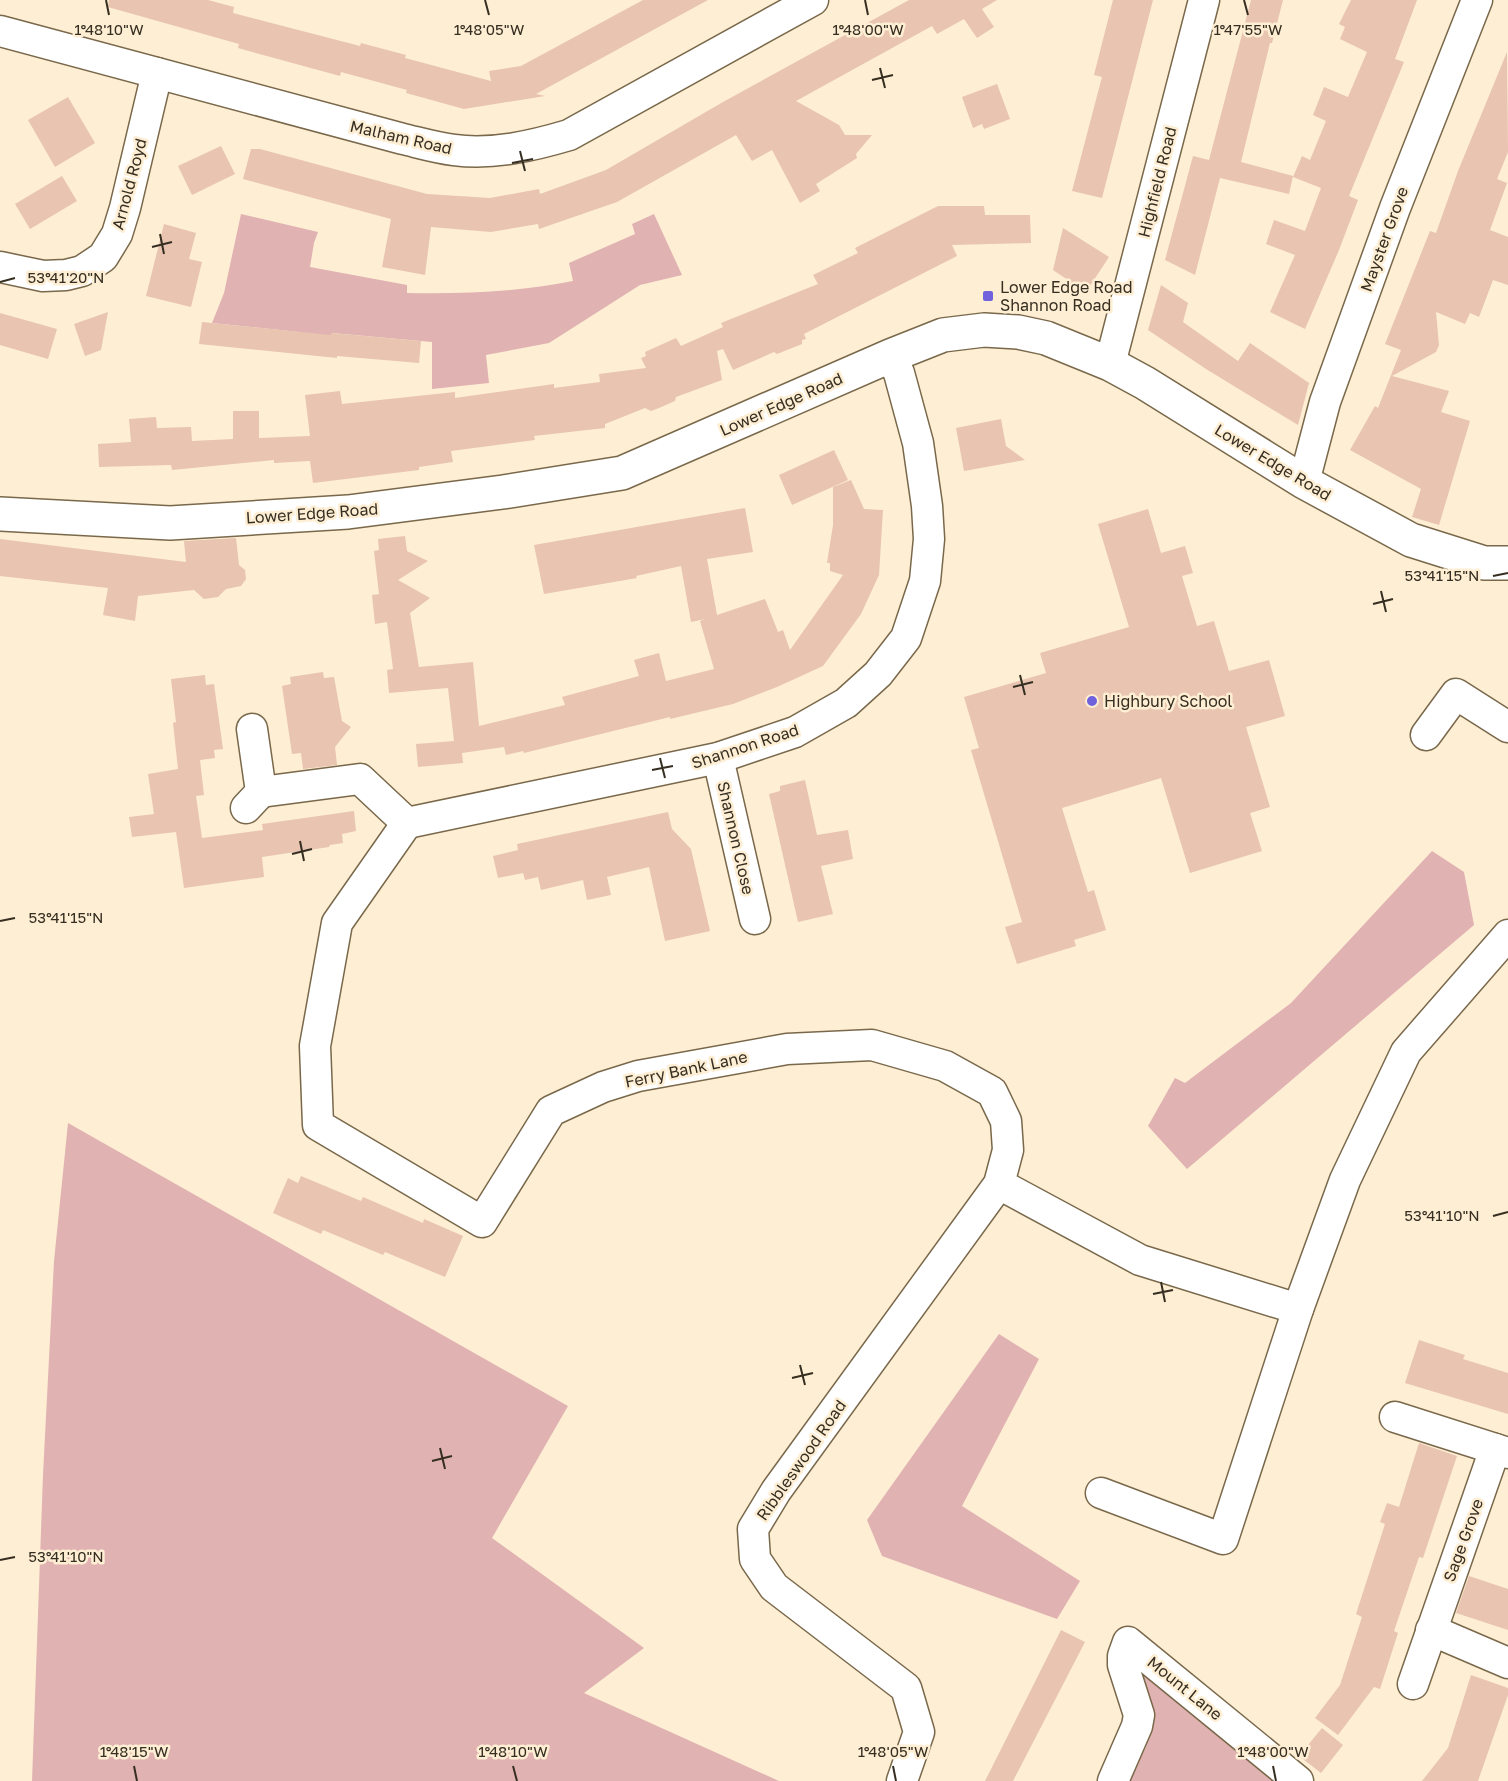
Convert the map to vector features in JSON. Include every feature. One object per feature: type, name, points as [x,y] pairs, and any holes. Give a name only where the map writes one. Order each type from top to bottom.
[{"type":"street","name":"Malham Road","points":[[0,31],[403,139],[455,150],[498,150],[534,146],[569,135],[813,0]]},
{"type":"street","name":"Highfield Road","points":[[1110,364],[1204,0]]},
{"type":"street","name":"Mayster Grove","points":[[1304,482],[1325,402],[1395,208],[1477,0]]},
{"type":"street","name":"Arnold Royd","points":[[0,267],[43,276],[66,275],[82,271],[103,257],[117,234],[125,208],[157,73]]},
{"type":"street","name":"Lower Edge Road","points":[[0,514],[170,523],[348,512],[503,492],[622,473],[943,335],[984,330],[1018,332],[1046,338],[1110,364],[1145,383],[1304,482],[1411,540],[1484,563],[1506,564]]},
{"type":"street","name":"Shannon Road","points":[[407,823],[718,758],[795,732],[846,703],[878,674],[906,638],[925,581],[929,539],[918,443],[900,373],[890,356]]},
{"type":"street","points":[[1426,735],[1456,694],[1508,727]]},
{"type":"street","points":[[252,729],[253,800],[360,779],[407,823]]},
{"type":"street","name":"Shannon Close","points":[[718,758],[755,919]]},
{"type":"street","name":"Ferry Bank Lane","points":[[407,823],[337,923],[315,1046],[318,1125],[482,1222],[551,1111],[603,1088],[638,1076],[787,1049],[872,1045],[945,1066],[992,1092],[1006,1121],[1008,1150],[999,1184]]},
{"type":"street","points":[[1101,1493],[1223,1539],[1298,1309],[1345,1180],[1406,1052],[1506,940]]},
{"type":"street","points":[[999,1184],[1140,1260],[1298,1309]]},
{"type":"street","name":"Ribbleswood Road","points":[[902,1781],[919,1732],[906,1688],[774,1587],[755,1559],[753,1529],[776,1491],[999,1184]]},
{"type":"street","name":"Sage Grove","points":[[1395,1418],[1502,1451],[1431,1630],[1413,1684]]},
{"type":"street","points":[[1431,1630],[1508,1663]]},
{"type":"street","name":"Mount Lane","points":[[1113,1781],[1137,1726],[1138,1715],[1122,1665],[1128,1642],[1298,1781]]},
{"type":"shaded area","points":[[241,214],[318,232],[310,267],[407,285],[407,293],[470,293],[573,281],[569,263],[635,234],[632,224],[654,214],[682,275],[640,285],[549,343],[486,355],[489,383],[432,389],[432,342],[332,333],[330,351],[299,332],[212,323],[224,293]]},
{"type":"shaded area","points":[[1432,851],[1464,872],[1474,925],[1187,1169],[1148,1126],[1175,1078],[1185,1083],[1291,1003]]},
{"type":"shaded area","points":[[68,1123],[568,1406],[492,1538],[644,1648],[584,1693],[779,1781],[32,1781],[43,1475],[54,1261]]},
{"type":"shaded area","points":[[999,1334],[1039,1359],[962,1506],[1080,1581],[1057,1619],[882,1556],[867,1520]]},
{"type":"shaded area","points":[[1137,1666],[1280,1781],[1127,1781],[1146,1747],[1151,1720]]},
{"type":"building","points":[[109,0],[208,0],[234,7],[233,13],[360,46],[361,43],[406,55],[405,58],[491,81],[489,71],[521,66],[643,0],[708,0],[536,94],[545,96],[464,109],[341,72],[340,76],[238,48],[239,44],[108,7]]},
{"type":"building","points":[[909,0],[997,0],[982,9],[994,27],[977,38],[964,19],[937,34],[932,26],[796,101],[839,125],[845,135],[872,135],[856,154],[857,158],[816,184],[820,191],[800,203],[772,150],[752,161],[736,135],[617,202],[539,229],[538,224],[491,232],[431,227],[425,275],[382,267],[391,219],[243,179],[251,149],[260,149],[427,194],[490,198],[539,189],[540,194],[606,170],[723,102]]},
{"type":"building","points":[[1113,0],[1153,0],[1102,198],[1072,191],[1102,77],[1094,75]]},
{"type":"building","points":[[1251,0],[1283,0],[1241,162],[1293,176],[1289,194],[1220,178],[1195,275],[1165,260],[1193,156],[1209,160]]},
{"type":"building","points":[[1351,0],[1417,0],[1395,59],[1404,62],[1349,196],[1358,200],[1305,329],[1270,312],[1295,255],[1266,244],[1274,220],[1305,231],[1321,188],[1293,177],[1302,156],[1310,160],[1326,121],[1313,115],[1324,87],[1348,97],[1367,52],[1340,39],[1345,27],[1339,24]]},
{"type":"building","points":[[1507,52],[1508,152],[1497,179],[1507,183],[1490,230],[1508,237],[1508,285],[1493,280],[1479,317],[1470,313],[1465,324],[1436,312],[1439,345],[1436,352],[1392,376],[1449,391],[1441,412],[1470,421],[1439,525],[1412,517],[1421,489],[1350,450],[1375,406],[1378,408],[1401,350],[1385,344],[1430,231],[1436,233],[1458,171]]},
{"type":"building","points":[[997,84],[1010,119],[984,129],[982,124],[973,128],[962,97]]},
{"type":"building","points":[[68,97],[95,143],[55,167],[28,120]]},
{"type":"building","points":[[221,146],[235,174],[192,195],[178,166]]},
{"type":"building","points":[[62,176],[77,201],[30,229],[15,204]]},
{"type":"building","points":[[938,206],[984,206],[985,215],[1030,215],[1031,243],[952,245],[957,256],[804,334],[806,339],[802,340],[802,344],[777,354],[774,352],[733,370],[723,349],[717,351],[722,380],[676,397],[675,401],[659,408],[651,411],[645,408],[605,424],[605,428],[534,436],[535,440],[451,451],[453,462],[419,467],[419,470],[313,483],[310,461],[274,463],[274,460],[172,470],[171,465],[99,467],[98,444],[131,442],[129,419],[156,417],[157,428],[191,427],[192,441],[233,439],[233,411],[259,411],[259,438],[310,436],[305,395],[340,391],[342,404],[455,392],[455,398],[554,384],[554,388],[600,382],[599,374],[646,368],[641,358],[646,356],[645,352],[676,338],[681,346],[723,327],[721,323],[818,284],[813,275],[858,253],[855,248]]},
{"type":"building","points":[[164,224],[196,233],[189,259],[202,262],[191,307],[146,296]]},
{"type":"building","points":[[1063,228],[1109,257],[1086,292],[1053,270]]},
{"type":"building","points":[[1161,285],[1188,303],[1183,322],[1238,361],[1250,343],[1309,383],[1298,425],[1206,369],[1148,330]]},
{"type":"building","points":[[108,312],[101,350],[85,356],[74,324]]},
{"type":"building","points":[[0,313],[57,329],[48,359],[0,345]]},
{"type":"building","points":[[202,322],[331,335],[331,333],[421,341],[419,363],[337,356],[337,358],[199,344]]},
{"type":"building","points":[[1001,419],[1006,446],[1025,460],[964,471],[956,428]]},
{"type":"building","points":[[834,450],[848,480],[792,505],[779,475]]},
{"type":"building","points":[[851,480],[864,509],[883,510],[879,575],[861,614],[823,666],[733,704],[524,753],[523,751],[506,755],[504,747],[462,753],[463,763],[418,767],[416,744],[454,741],[448,688],[389,693],[387,670],[393,669],[387,622],[375,624],[372,595],[379,594],[374,551],[379,550],[378,539],[405,536],[407,551],[428,561],[398,580],[430,598],[410,613],[419,667],[473,662],[479,726],[565,705],[562,697],[639,676],[634,660],[659,653],[666,681],[714,669],[700,621],[705,619],[691,622],[681,566],[636,576],[637,578],[544,594],[534,545],[745,508],[753,552],[707,559],[717,615],[765,599],[778,632],[783,630],[790,650],[843,575],[830,571],[830,563],[827,563],[833,525],[833,487]]},
{"type":"building","name":"Highbury School","points":[[1148,509],[1161,553],[1185,546],[1193,573],[1182,576],[1197,626],[1214,621],[1229,671],[1269,660],[1285,716],[1246,727],[1270,807],[1250,813],[1262,851],[1190,873],[1161,778],[1062,808],[1088,892],[1094,890],[1106,930],[1074,940],[1076,946],[1017,964],[1005,927],[1022,922],[971,750],[979,748],[964,697],[1046,673],[1040,653],[1129,627],[1098,524]]},
{"type":"building","points":[[236,538],[239,565],[245,570],[246,579],[241,586],[226,589],[218,597],[204,599],[194,590],[138,596],[135,621],[103,615],[108,588],[0,576],[0,539],[186,562],[184,541]]},
{"type":"building","points":[[323,672],[324,678],[334,677],[342,721],[351,727],[335,747],[337,765],[303,769],[301,753],[292,754],[282,686],[291,684],[290,677]]},
{"type":"building","points":[[205,675],[206,685],[214,684],[223,749],[214,750],[215,758],[200,760],[204,795],[196,796],[202,838],[263,830],[262,824],[354,811],[356,831],[342,834],[343,843],[262,857],[264,877],[184,888],[176,832],[132,837],[129,817],[154,814],[148,774],[178,769],[171,679]]},
{"type":"building","points":[[805,780],[817,835],[848,830],[853,859],[821,866],[833,914],[798,922],[769,794],[780,791],[780,786]]},
{"type":"building","points":[[668,812],[672,829],[691,849],[710,931],[665,941],[649,867],[607,877],[611,895],[587,900],[583,880],[541,890],[538,877],[525,880],[523,873],[498,878],[493,856],[518,850],[517,844]]},
{"type":"building","points":[[301,1176],[361,1201],[363,1197],[423,1223],[424,1219],[463,1236],[445,1277],[323,1230],[321,1234],[273,1213],[288,1178],[298,1183]]},
{"type":"building","points":[[1419,1340],[1465,1355],[1463,1359],[1508,1373],[1508,1414],[1405,1383]]},
{"type":"building","points":[[1419,1443],[1457,1456],[1423,1558],[1419,1557],[1394,1631],[1398,1633],[1380,1689],[1374,1687],[1338,1735],[1315,1718],[1340,1685],[1362,1617],[1356,1614],[1385,1524],[1380,1522],[1387,1503],[1399,1507]]},
{"type":"building","points":[[1469,1576],[1508,1589],[1508,1630],[1456,1613]]},
{"type":"building","points":[[1061,1630],[1085,1642],[1013,1781],[985,1781]]},
{"type":"building","points":[[1471,1675],[1508,1688],[1508,1695],[1478,1781],[1422,1781],[1448,1748]]},
{"type":"building","points":[[1322,1728],[1343,1745],[1321,1773],[1299,1756]]},
{"type":"place","name":"Lower Edge Road Shannon Road","points":[[988,296]]},
{"type":"place","name":"Highbury School","points":[[1092,701]]}]
